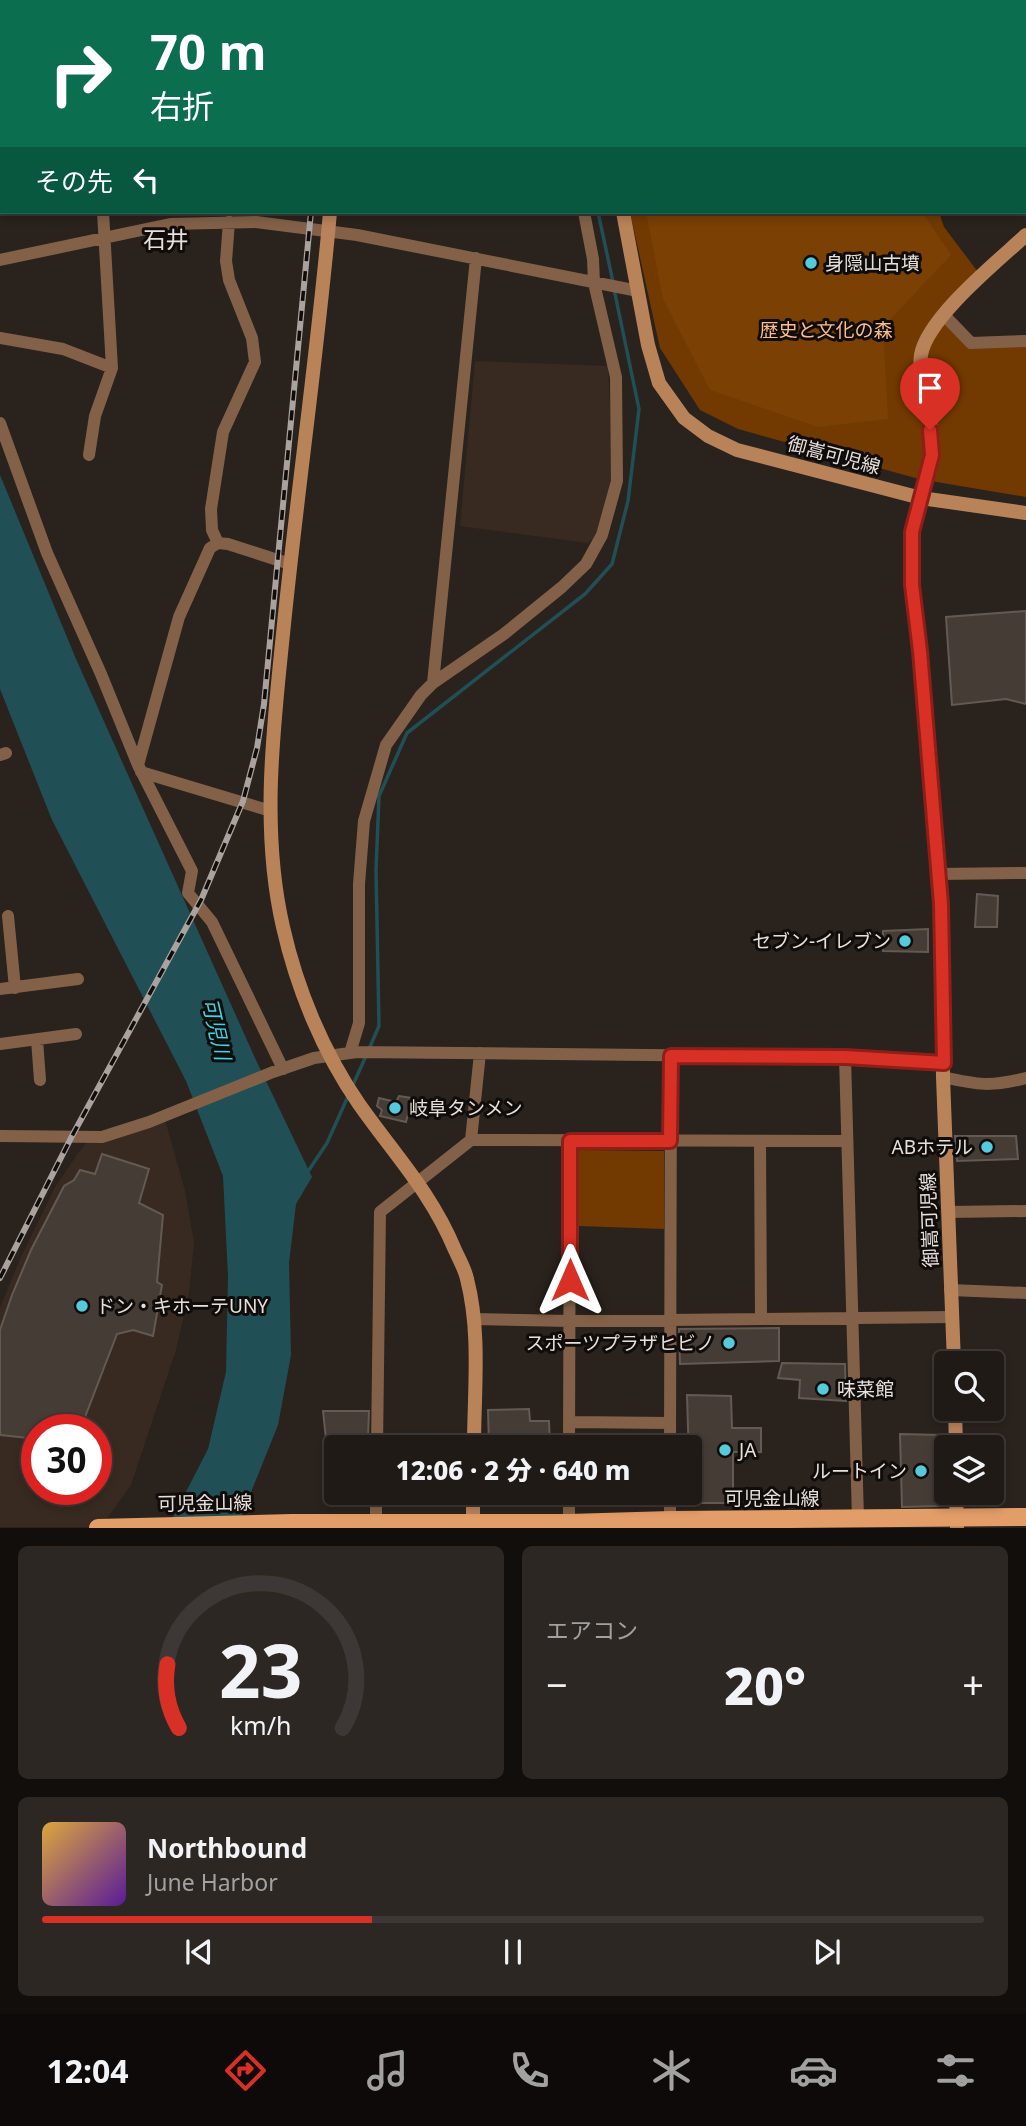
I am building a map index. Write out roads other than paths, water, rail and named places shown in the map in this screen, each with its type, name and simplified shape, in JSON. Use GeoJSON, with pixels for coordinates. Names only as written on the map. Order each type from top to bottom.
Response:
{"type":"FeatureCollection","features":[{"type":"Feature","properties":{"kind":"main road","name":"可児金山線"},"geometry":{"type":"LineString","coordinates":[[98,1528],[277,1523],[569,1525],[670,1520],[820,1523],[858,1519],[957,1523],[1026,1517]]}},
{"type":"Feature","properties":{"kind":"street"},"geometry":{"type":"LineString","coordinates":[[89,455],[95,416],[112,368],[103,214]]}},
{"type":"Feature","properties":{"kind":"street"},"geometry":{"type":"LineString","coordinates":[[330,214],[290,564],[273,752],[271,811],[274,876],[283,929],[304,997],[331,1055],[360,1104],[419,1182],[449,1236],[467,1277],[474,1319],[474,1435]]}},
{"type":"Feature","properties":{"kind":"street"},"geometry":{"type":"LineString","coordinates":[[354,1052],[359,1023],[359,884],[364,821],[386,745],[421,695],[433,683],[504,634],[586,564],[602,535],[617,481],[616,377],[594,283],[593,259],[584,214]]}},
{"type":"Feature","properties":{"kind":"street","name":"御嵩可児線"},"geometry":{"type":"LineString","coordinates":[[623,214],[648,345],[659,383],[684,418],[708,436],[737,450],[921,498],[912,532],[912,585],[938,874],[954,1351]]}},
{"type":"Feature","properties":{"kind":"street"},"geometry":{"type":"LineString","coordinates":[[0,260],[170,224],[229,222],[256,217],[638,291]]}},
{"type":"Feature","properties":{"kind":"street"},"geometry":{"type":"LineString","coordinates":[[218,543],[212,530],[211,509],[223,432],[254,362],[252,338],[229,280],[226,261],[229,222]]}},
{"type":"Feature","properties":{"kind":"street"},"geometry":{"type":"LineString","coordinates":[[1026,235],[944,314],[926,337],[920,356],[932,455],[921,498],[1026,513]]}},
{"type":"Feature","properties":{"kind":"street"},"geometry":{"type":"LineString","coordinates":[[433,683],[476,258]]}},
{"type":"Feature","properties":{"kind":"street"},"geometry":{"type":"LineString","coordinates":[[944,314],[971,344],[1026,341]]}},
{"type":"Feature","properties":{"kind":"street"},"geometry":{"type":"LineString","coordinates":[[0,338],[63,349],[112,368]]}},
{"type":"Feature","properties":{"kind":"street"},"geometry":{"type":"LineString","coordinates":[[0,424],[47,553],[139,768],[192,871],[187,893],[212,922],[278,1070]]}},
{"type":"Feature","properties":{"kind":"street"},"geometry":{"type":"LineString","coordinates":[[139,768],[179,617],[210,548],[218,543],[229,544],[290,564]]}},
{"type":"Feature","properties":{"kind":"street"},"geometry":{"type":"LineString","coordinates":[[139,768],[271,811]]}},
{"type":"Feature","properties":{"kind":"street"},"geometry":{"type":"LineString","coordinates":[[938,874],[1026,873]]}},
{"type":"Feature","properties":{"kind":"street"},"geometry":{"type":"LineString","coordinates":[[8,916],[15,988]]}},
{"type":"Feature","properties":{"kind":"street"},"geometry":{"type":"LineString","coordinates":[[0,989],[78,979]]}},
{"type":"Feature","properties":{"kind":"street"},"geometry":{"type":"LineString","coordinates":[[0,1044],[76,1034]]}},
{"type":"Feature","properties":{"kind":"street"},"geometry":{"type":"LineString","coordinates":[[37,1040],[40,1080]]}},
{"type":"Feature","properties":{"kind":"street"},"geometry":{"type":"LineString","coordinates":[[0,1136],[102,1137],[149,1122],[278,1070],[314,1058],[354,1052],[845,1057],[944,1070],[968,1083],[997,1086],[1026,1078]]}},
{"type":"Feature","properties":{"kind":"street"},"geometry":{"type":"LineString","coordinates":[[471,1140],[480,1053]]}},
{"type":"Feature","properties":{"kind":"street"},"geometry":{"type":"LineString","coordinates":[[670,1435],[671,1056]]}},
{"type":"Feature","properties":{"kind":"street"},"geometry":{"type":"LineString","coordinates":[[845,1057],[858,1519]]}},
{"type":"Feature","properties":{"kind":"street"},"geometry":{"type":"LineString","coordinates":[[377,1435],[380,1212],[471,1140],[847,1141]]}},
{"type":"Feature","properties":{"kind":"street"},"geometry":{"type":"LineString","coordinates":[[569,1435],[570,1141]]}},
{"type":"Feature","properties":{"kind":"street"},"geometry":{"type":"LineString","coordinates":[[761,1141],[761,1318]]}},
{"type":"Feature","properties":{"kind":"street"},"geometry":{"type":"LineString","coordinates":[[948,1212],[1026,1211]]}},
{"type":"Feature","properties":{"kind":"street"},"geometry":{"type":"LineString","coordinates":[[950,1290],[1026,1293]]}},
{"type":"Feature","properties":{"kind":"street"},"geometry":{"type":"LineString","coordinates":[[474,1319],[570,1321],[953,1317]]}},
{"type":"Feature","properties":{"kind":"street"},"geometry":{"type":"LineString","coordinates":[[569,1422],[670,1423]]}},
{"type":"Feature","properties":{"kind":"street"},"geometry":{"type":"LineString","coordinates":[[376,1505],[376,1525]]}},
{"type":"Feature","properties":{"kind":"street"},"geometry":{"type":"LineString","coordinates":[[473,1505],[473,1525]]}},
{"type":"Feature","properties":{"kind":"street"},"geometry":{"type":"LineString","coordinates":[[569,1505],[569,1525]]}},
{"type":"Feature","properties":{"kind":"street"},"geometry":{"type":"LineString","coordinates":[[670,1505],[670,1520]]}},
{"type":"Feature","properties":{"kind":"street"},"geometry":{"type":"LineString","coordinates":[[956,1505],[957,1523]]}},
{"type":"Feature","properties":{"kind":"water","name":"可児川"},"geometry":{"type":"Polygon","coordinates":[[[0,475],[76,659],[255,1058],[312,1177],[296,1204],[289,1263],[291,1355],[278,1425],[237,1527],[168,1527],[208,1449],[226,1372],[228,1276],[223,1176],[186,1081],[52,820],[0,689],[0,475]]]}},
{"type":"Feature","properties":{"kind":"waterway"},"geometry":{"type":"LineString","coordinates":[[598,214],[613,282]]}},
{"type":"Feature","properties":{"kind":"waterway"},"geometry":{"type":"LineString","coordinates":[[369,1049],[379,1026],[376,870],[379,796],[407,733],[585,594],[612,564],[628,501],[639,409],[614,289]]}},
{"type":"Feature","properties":{"kind":"waterway"},"geometry":{"type":"LineString","coordinates":[[352,1087],[366,1056]]}},
{"type":"Feature","properties":{"kind":"waterway"},"geometry":{"type":"LineString","coordinates":[[307,1173],[327,1143],[349,1094]]}},
{"type":"Feature","properties":{"kind":"railway"},"geometry":{"type":"LineString","coordinates":[[0,1278],[72,1136],[201,900],[243,801],[257,748],[264,704],[311,214]]}},
{"type":"Feature","properties":{"kind":"place","name":"身隠山古墳"},"geometry":{"type":"Point","coordinates":[811,263]}},
{"type":"Feature","properties":{"kind":"place","name":"セブン-イレブン"},"geometry":{"type":"Point","coordinates":[905,941]}},
{"type":"Feature","properties":{"kind":"place","name":"岐阜タンメン"},"geometry":{"type":"Point","coordinates":[395,1108]}},
{"type":"Feature","properties":{"kind":"place","name":"ABホテル"},"geometry":{"type":"Point","coordinates":[987,1147]}},
{"type":"Feature","properties":{"kind":"place","name":"ドン・キホーテUNY"},"geometry":{"type":"Point","coordinates":[82,1306]}},
{"type":"Feature","properties":{"kind":"place","name":"スポーツプラザヒビノ"},"geometry":{"type":"Point","coordinates":[729,1343]}},
{"type":"Feature","properties":{"kind":"place","name":"味菜館"},"geometry":{"type":"Point","coordinates":[823,1389]}},
{"type":"Feature","properties":{"kind":"place","name":"JA"},"geometry":{"type":"Point","coordinates":[725,1450]}},
{"type":"Feature","properties":{"kind":"place","name":"ルートイン"},"geometry":{"type":"Point","coordinates":[921,1471]}},
{"type":"Feature","properties":{"kind":"district","name":"石井"},"geometry":{"type":"Point","coordinates":[166,239]}},
{"type":"Feature","properties":{"kind":"park label","name":"歴史と文化の森"},"geometry":{"type":"Point","coordinates":[826,330]}}]}
